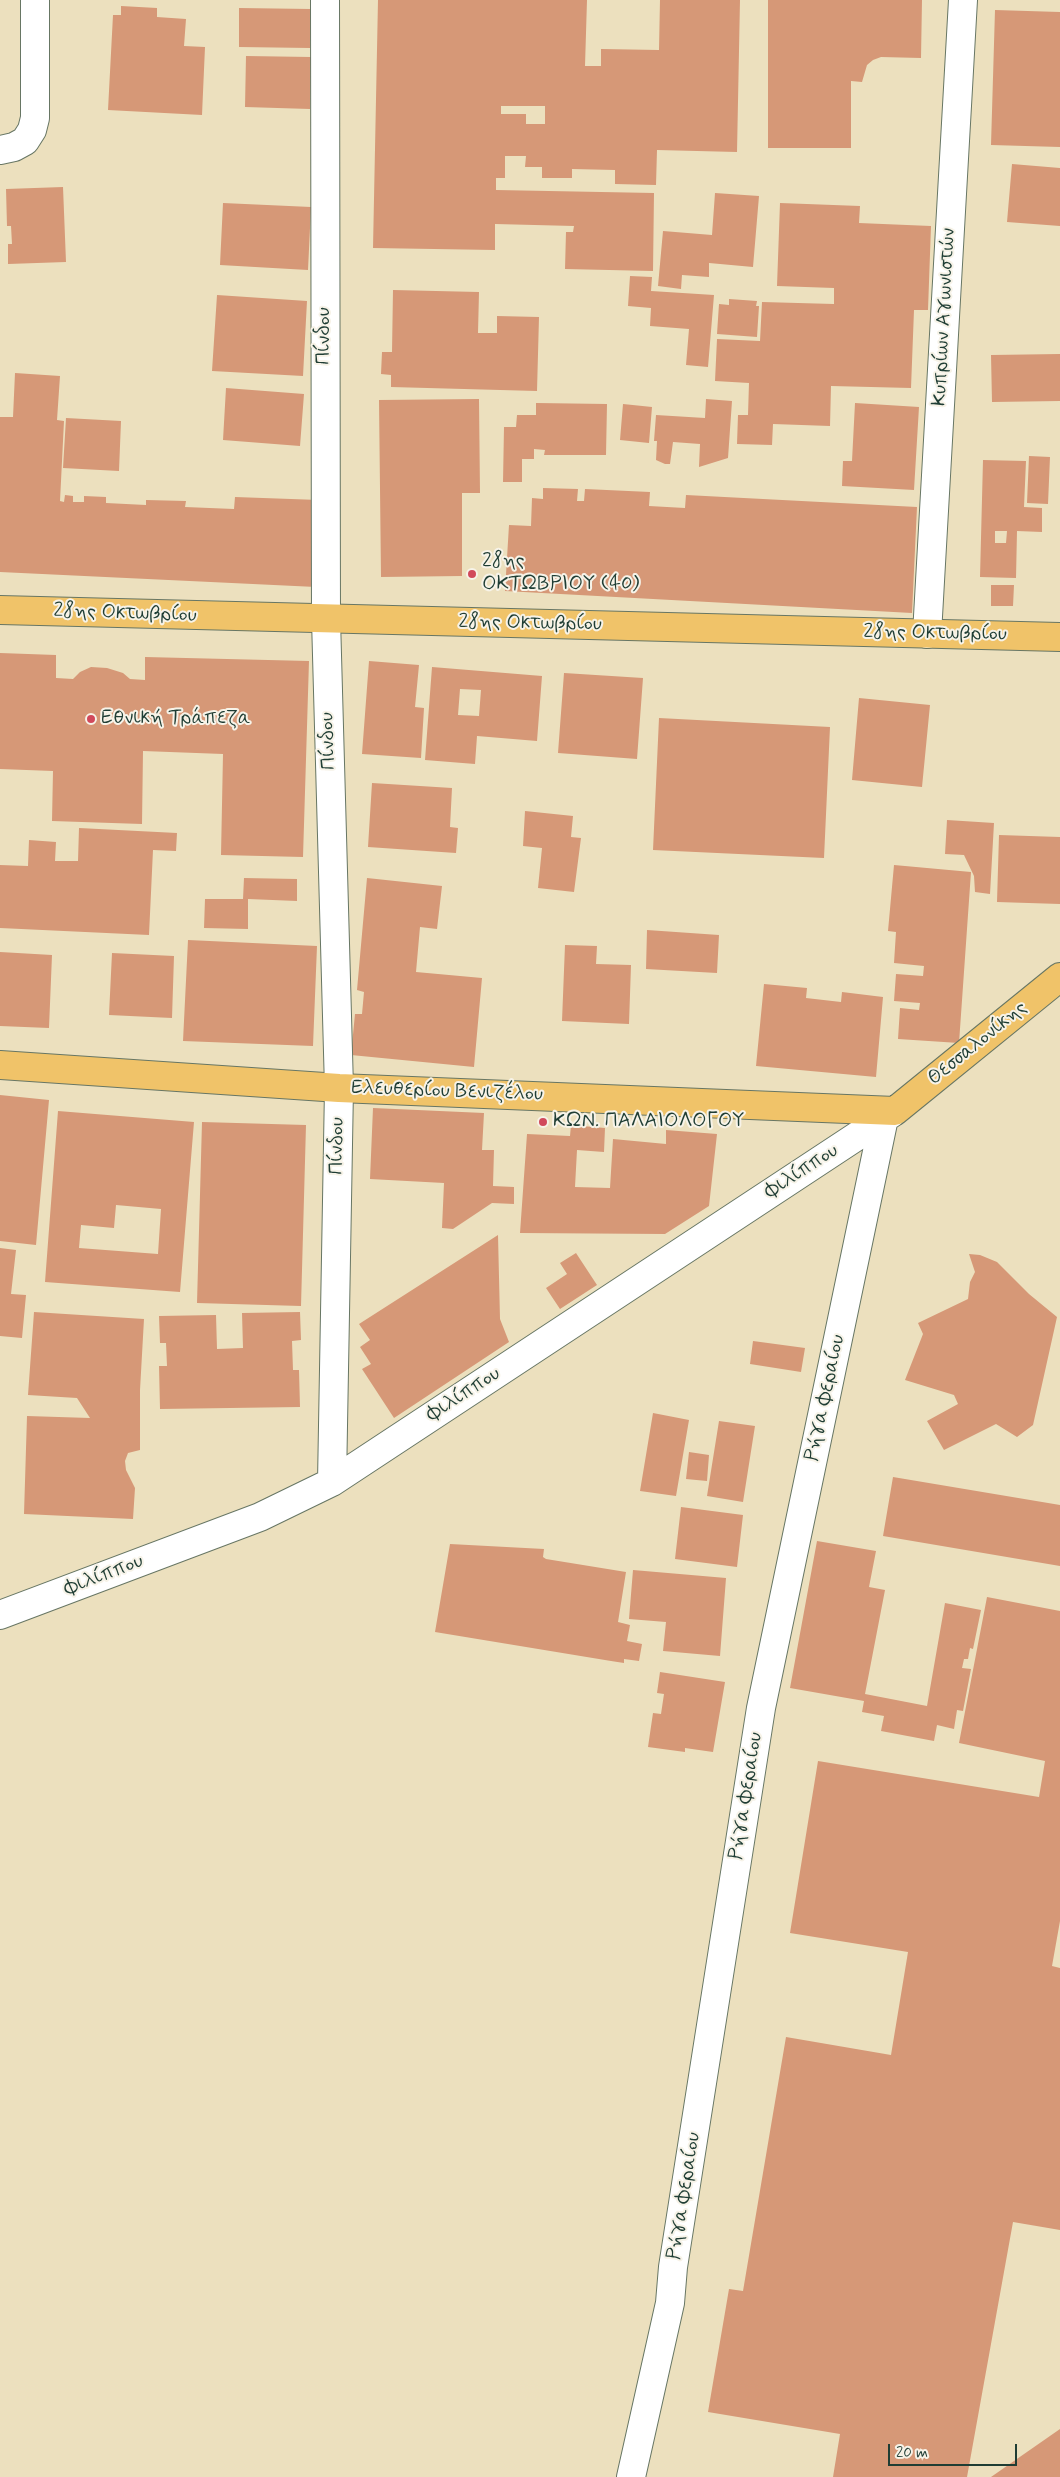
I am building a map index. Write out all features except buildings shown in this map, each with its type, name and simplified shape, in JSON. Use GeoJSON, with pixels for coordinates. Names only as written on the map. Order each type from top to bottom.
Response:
{"type":"FeatureCollection","features":[{"type":"Feature","properties":{"kind":"main road","name":"28ης Οκτωβρίου"},"geometry":{"type":"LineString","coordinates":[[0,610],[1060,637]]}},
{"type":"Feature","properties":{"kind":"main road","name":"Θεσσαλονίκης"},"geometry":{"type":"LineString","coordinates":[[890,1114],[1060,977]]}},
{"type":"Feature","properties":{"kind":"main road","name":"Ελευθερίου Βενιζέλου"},"geometry":{"type":"LineString","coordinates":[[0,1065],[339,1088],[890,1114]]}},
{"type":"Feature","properties":{"kind":"street"},"geometry":{"type":"LineString","coordinates":[[0,150],[14,148],[25,141],[32,130],[35,118],[35,0]]}},
{"type":"Feature","properties":{"kind":"street","name":"Πίνδου"},"geometry":{"type":"LineString","coordinates":[[325,0],[326,619],[339,1088],[332,1482]]}},
{"type":"Feature","properties":{"kind":"street","name":"Κυπρίων Αγωνιστών"},"geometry":{"type":"LineString","coordinates":[[927,634],[963,0]]}},
{"type":"Feature","properties":{"kind":"street","name":"Φιλίππου"},"geometry":{"type":"LineString","coordinates":[[0,1615],[260,1517],[332,1482],[890,1114]]}},
{"type":"Feature","properties":{"kind":"street","name":"Ρήγα Φεραίου"},"geometry":{"type":"LineString","coordinates":[[631,2477],[670,2303],[675,2257],[761,1708],[890,1114]]}},
{"type":"Feature","properties":{"kind":"place","name":"28ης ΟΚΤΩΒΡΙΟΥ (40)"},"geometry":{"type":"Point","coordinates":[472,574]}},
{"type":"Feature","properties":{"kind":"place","name":"Εθνική Τράπεζα"},"geometry":{"type":"Point","coordinates":[91,719]}},
{"type":"Feature","properties":{"kind":"place","name":"ΚΩΝ. ΠΑΛΑΙΟΛΟΓΟΥ"},"geometry":{"type":"Point","coordinates":[543,1122]}}]}
